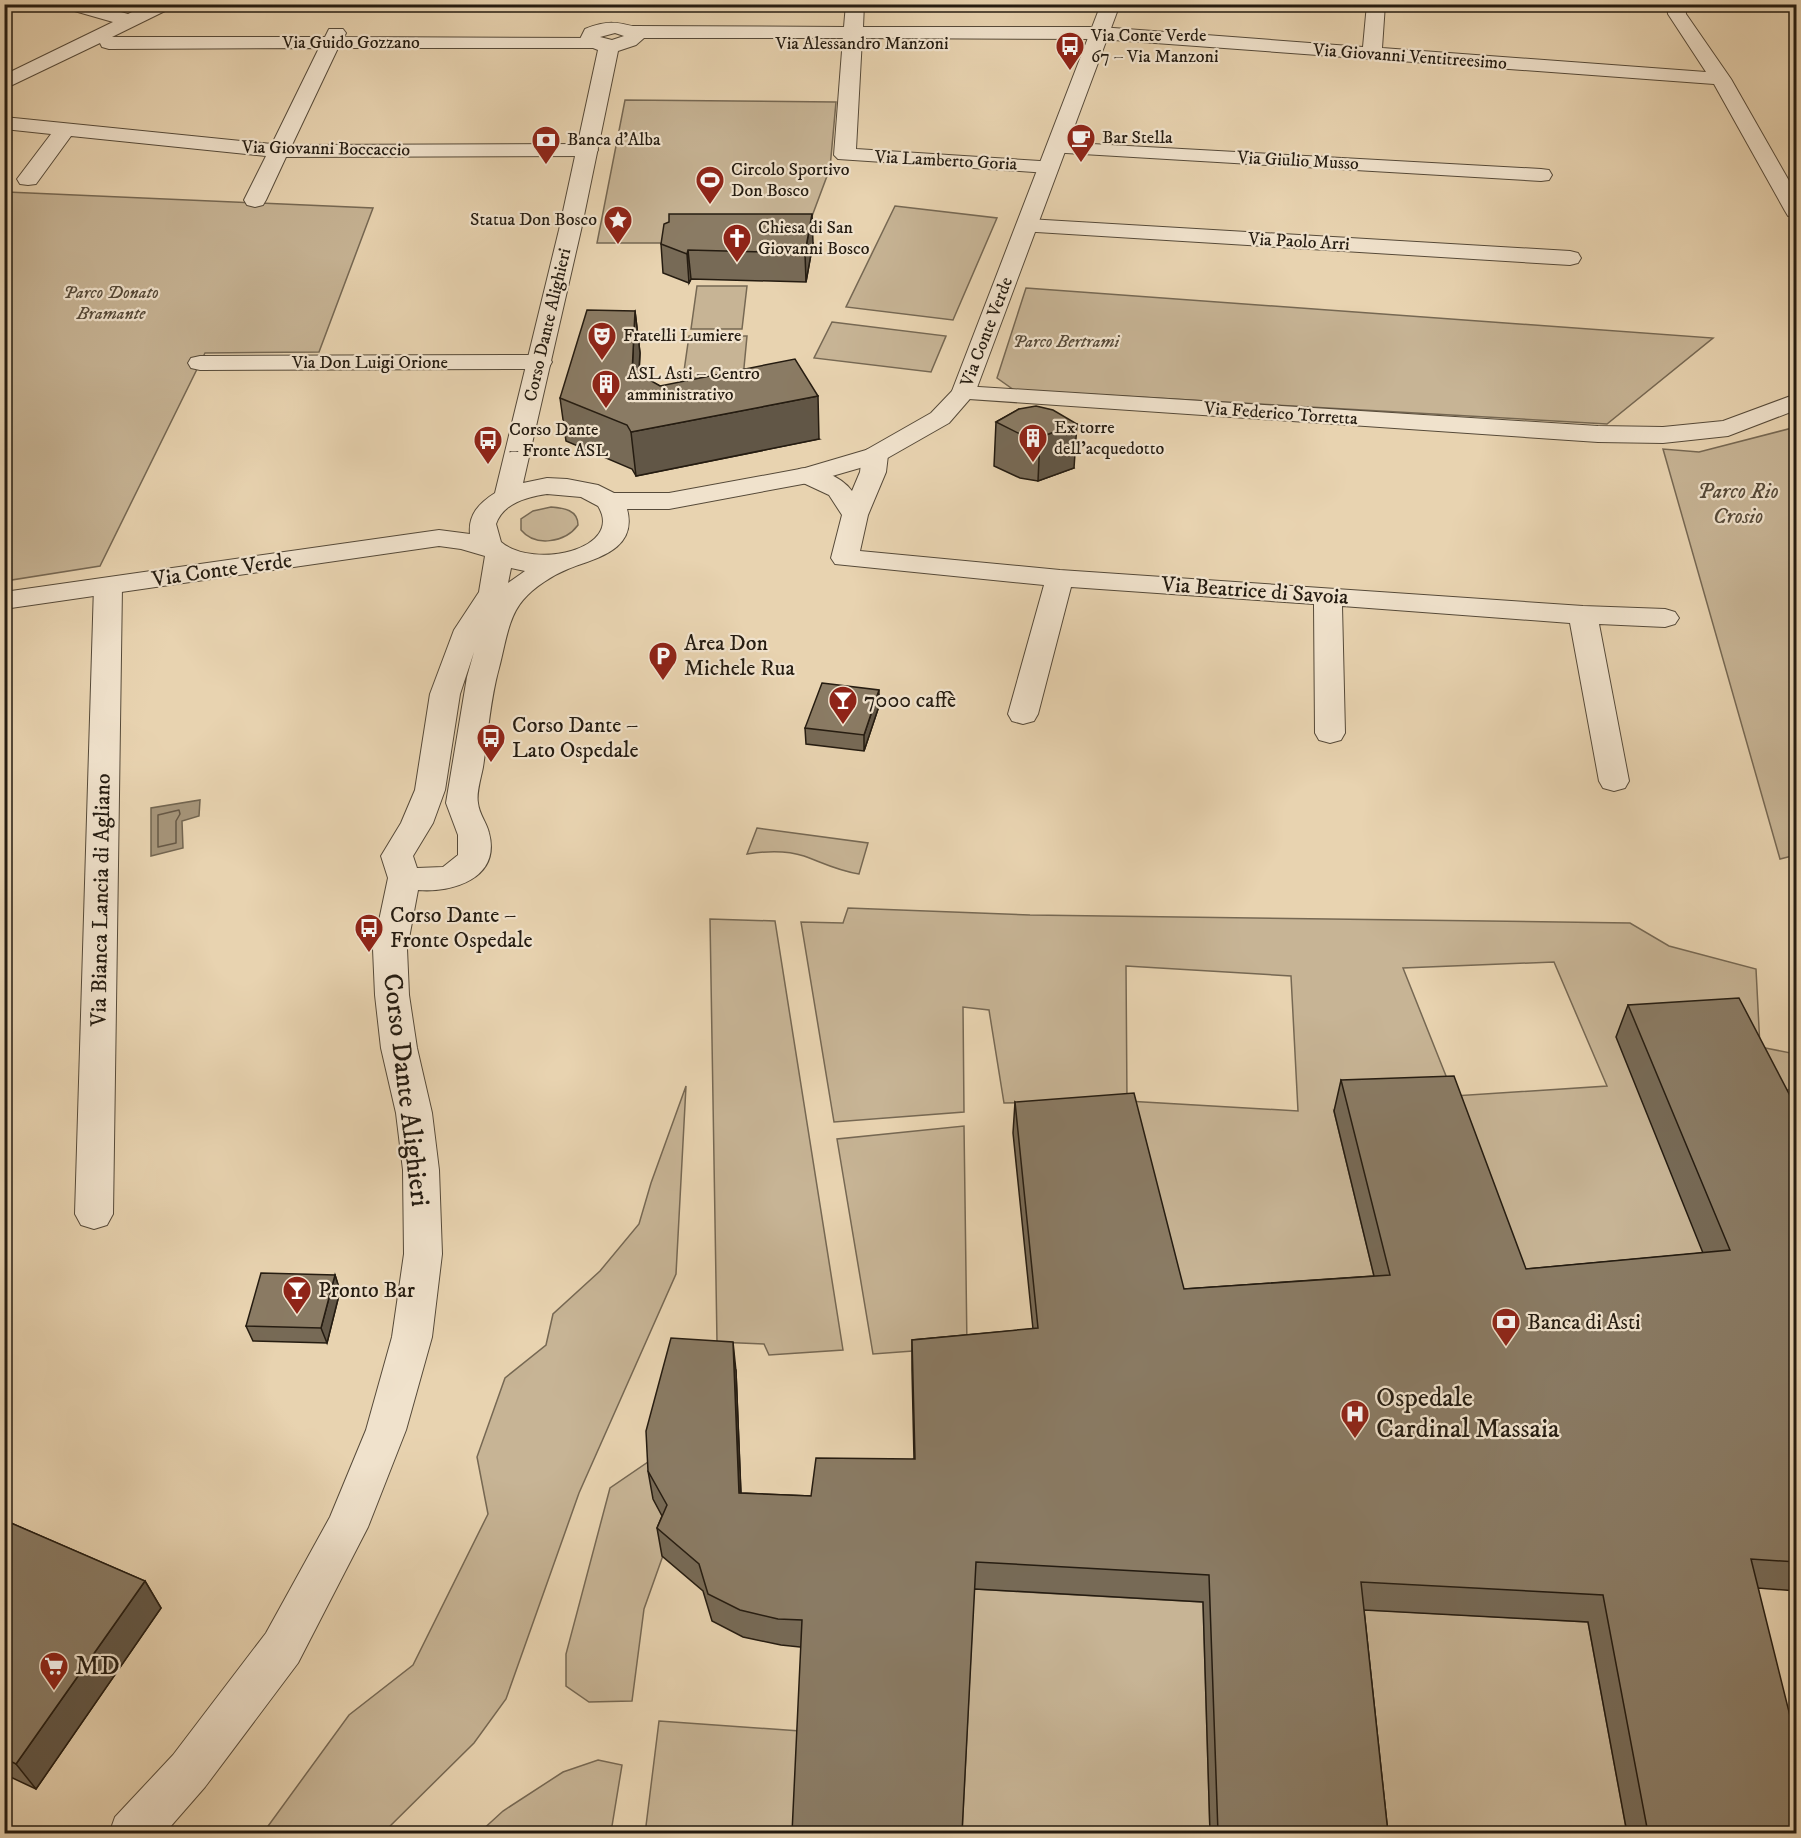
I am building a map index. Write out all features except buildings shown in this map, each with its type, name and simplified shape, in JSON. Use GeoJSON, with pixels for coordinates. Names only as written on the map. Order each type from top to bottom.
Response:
{"type":"FeatureCollection","features":[{"type":"Feature","properties":{"kind":"street"},"geometry":{"type":"LineString","coordinates":[[71,4],[128,26]]}},
{"type":"Feature","properties":{"kind":"street"},"geometry":{"type":"LineString","coordinates":[[4,83],[128,26],[164,4]]}},
{"type":"Feature","properties":{"kind":"street"},"geometry":{"type":"LineString","coordinates":[[854,39],[855,4]]}},
{"type":"Feature","properties":{"kind":"street","name":"Via Conte Verde"},"geometry":{"type":"LineString","coordinates":[[612,513],[808,475],[875,455],[940,418],[963,393],[1111,4]]}},
{"type":"Feature","properties":{"kind":"street"},"geometry":{"type":"LineString","coordinates":[[1372,54],[1376,4]]}},
{"type":"Feature","properties":{"kind":"street"},"geometry":{"type":"LineString","coordinates":[[1676,4],[1677,14],[1721,80],[1797,211]]}},
{"type":"Feature","properties":{"kind":"street"},"geometry":{"type":"LineString","coordinates":[[4,96],[109,43],[128,26]]}},
{"type":"Feature","properties":{"kind":"street","name":"Via Guido Gozzano"},"geometry":{"type":"LineString","coordinates":[[128,26],[333,38]]}},
{"type":"Feature","properties":{"kind":"street","name":"Via Guido Gozzano"},"geometry":{"type":"LineString","coordinates":[[109,43],[613,33]]}},
{"type":"Feature","properties":{"kind":"street","name":"Via Alessandro Manzoni"},"geometry":{"type":"LineString","coordinates":[[613,33],[854,39],[1098,38]]}},
{"type":"Feature","properties":{"kind":"street","name":"Corso Dante Alighieri"},"geometry":{"type":"LineString","coordinates":[[507,497],[540,362],[613,33]]}},
{"type":"Feature","properties":{"kind":"street"},"geometry":{"type":"LineString","coordinates":[[255,201],[333,38]]}},
{"type":"Feature","properties":{"kind":"street","name":"Via Giovanni Ventitreesimo"},"geometry":{"type":"LineString","coordinates":[[1098,38],[1372,54],[1721,80]]}},
{"type":"Feature","properties":{"kind":"street","name":"Via Lamberto Goria"},"geometry":{"type":"LineString","coordinates":[[854,39],[845,155],[1052,157]]}},
{"type":"Feature","properties":{"kind":"street","name":"Via Giovanni Boccaccio"},"geometry":{"type":"LineString","coordinates":[[4,123],[278,151],[588,150]]}},
{"type":"Feature","properties":{"kind":"street"},"geometry":{"type":"LineString","coordinates":[[28,179],[65,130]]}},
{"type":"Feature","properties":{"kind":"street","name":"Via Giulio Musso"},"geometry":{"type":"LineString","coordinates":[[1052,157],[1541,175]]}},
{"type":"Feature","properties":{"kind":"street","name":"Via Paolo Arri"},"geometry":{"type":"LineString","coordinates":[[1028,226],[1570,258]]}},
{"type":"Feature","properties":{"kind":"street","name":"Via Don Luigi Orione"},"geometry":{"type":"LineString","coordinates":[[200,363],[540,362]]}},
{"type":"Feature","properties":{"kind":"street","name":"Via Federico Torretta"},"geometry":{"type":"LineString","coordinates":[[963,393],[1598,434],[1663,435],[1728,428],[1797,401]]}},
{"type":"Feature","properties":{"kind":"street"},"geometry":{"type":"LineString","coordinates":[[855,515],[873,472],[875,455]]}},
{"type":"Feature","properties":{"kind":"street"},"geometry":{"type":"LineString","coordinates":[[516,463],[548,486]]}},
{"type":"Feature","properties":{"kind":"street"},"geometry":{"type":"LineString","coordinates":[[808,475],[838,490],[855,515]]}},
{"type":"Feature","properties":{"kind":"street"},"geometry":{"type":"LineString","coordinates":[[548,486],[582,488],[612,513],[610,537],[598,549],[558,562],[537,564],[516,561],[496,552],[485,541],[482,531],[483,522],[491,508],[507,497],[533,488],[548,486]]}},
{"type":"Feature","properties":{"kind":"street","name":"Via Beatrice di Savoia"},"geometry":{"type":"LineString","coordinates":[[855,515],[845,558],[1060,578],[1582,615],[1665,618]]}},
{"type":"Feature","properties":{"kind":"street","name":"Via Conte Verde"},"geometry":{"type":"LineString","coordinates":[[4,601],[439,538],[483,522]]}},
{"type":"Feature","properties":{"kind":"street","name":"Via Conte Verde"},"geometry":{"type":"LineString","coordinates":[[439,538],[465,541],[496,552]]}},
{"type":"Feature","properties":{"kind":"street","name":"Corso Dante Alighieri"},"geometry":{"type":"LineString","coordinates":[[132,1833],[189,1771],[282,1648],[347,1527],[386,1430],[412,1337],[423,1254],[421,1170],[414,1113],[399,1048],[392,995],[390,949],[404,878],[397,856],[417,823],[430,790],[435,745],[448,686],[468,630],[494,592],[496,552]]}},
{"type":"Feature","properties":{"kind":"street"},"geometry":{"type":"LineString","coordinates":[[404,878],[430,880],[452,877],[474,859],[474,835],[462,803],[482,678],[493,637],[500,613],[512,595],[523,584],[558,562]]}},
{"type":"Feature","properties":{"kind":"street"},"geometry":{"type":"LineString","coordinates":[[1023,714],[1060,578]]}},
{"type":"Feature","properties":{"kind":"street","name":"Via Bianca Lancia di Agliano"},"geometry":{"type":"LineString","coordinates":[[94,1214],[108,586]]}},
{"type":"Feature","properties":{"kind":"street"},"geometry":{"type":"LineString","coordinates":[[1328,596],[1330,733]]}},
{"type":"Feature","properties":{"kind":"street"},"geometry":{"type":"LineString","coordinates":[[1582,615],[1614,781]]}},
{"type":"Feature","properties":{"kind":"green space","name":"Circolo Sportivo Don Bosco"},"geometry":{"type":"Polygon","coordinates":[[[625,100],[836,102],[830,168],[802,243],[597,243],[625,100]]]}},
{"type":"Feature","properties":{"kind":"green space","name":"Parco Donato Bramante"},"geometry":{"type":"Polygon","coordinates":[[[5,193],[373,208],[319,352],[205,353],[100,566],[5,581],[5,193]]]}},
{"type":"Feature","properties":{"kind":"green space"},"geometry":{"type":"Polygon","coordinates":[[[895,206],[997,218],[953,320],[846,307],[895,206]]]}},
{"type":"Feature","properties":{"kind":"green space"},"geometry":{"type":"Polygon","coordinates":[[[697,286],[747,286],[742,329],[691,329],[697,286]]]}},
{"type":"Feature","properties":{"kind":"green space","name":"Parco Bertrami"},"geometry":{"type":"Polygon","coordinates":[[[1026,288],[1713,338],[1607,424],[1014,390],[997,378],[1026,288]]]}},
{"type":"Feature","properties":{"kind":"green space"},"geometry":{"type":"Polygon","coordinates":[[[832,322],[946,336],[931,372],[814,358],[832,322]]]}},
{"type":"Feature","properties":{"kind":"green space"},"geometry":{"type":"Polygon","coordinates":[[[689,336],[747,336],[743,378],[683,378],[689,336]]]}},
{"type":"Feature","properties":{"kind":"green space","name":"Parco Rio Crosio"},"geometry":{"type":"Polygon","coordinates":[[[1796,427],[1796,855],[1780,859],[1663,449],[1699,452],[1796,427]]]}},
{"type":"Feature","properties":{"kind":"green space"},"geometry":{"type":"Polygon","coordinates":[[[551,507],[573,513],[578,525],[566,536],[550,541],[534,539],[521,530],[521,519],[533,511],[551,507]]]}},
{"type":"Feature","properties":{"kind":"green space"},"geometry":{"type":"Polygon","coordinates":[[[757,828],[868,843],[859,874],[851,873],[790,853],[747,854],[757,828]]]}},
{"type":"Feature","properties":{"kind":"green space"},"geometry":{"type":"Polygon","coordinates":[[[848,908],[1030,915],[1630,923],[1669,946],[1756,969],[1760,1047],[1796,1054],[1796,1089],[1786,1090],[1796,1109],[1796,1170],[1714,1281],[1515,1299],[1334,1111],[1381,1305],[1179,1319],[1076,1102],[1004,1103],[989,1010],[963,1007],[964,1112],[834,1122],[801,922],[843,923],[848,908]],[[1554,962],[1403,968],[1454,1096],[1607,1086],[1554,962]],[[1126,966],[1127,1101],[1298,1111],[1291,976],[1126,966]]]}},
{"type":"Feature","properties":{"kind":"green space"},"geometry":{"type":"Polygon","coordinates":[[[710,919],[775,921],[843,1350],[769,1355],[764,1344],[717,1342],[710,919]]]}},
{"type":"Feature","properties":{"kind":"green space"},"geometry":{"type":"Polygon","coordinates":[[[686,1086],[676,1274],[579,1493],[506,1699],[474,1743],[383,1833],[263,1833],[349,1715],[413,1665],[488,1514],[477,1457],[505,1378],[546,1345],[553,1314],[600,1271],[639,1224],[651,1183],[686,1086]]]}},
{"type":"Feature","properties":{"kind":"green space"},"geometry":{"type":"Polygon","coordinates":[[[964,1126],[967,1347],[873,1354],[837,1139],[964,1126]]]}},
{"type":"Feature","properties":{"kind":"green space"},"geometry":{"type":"Polygon","coordinates":[[[651,1460],[671,1533],[644,1609],[632,1701],[589,1702],[566,1686],[566,1654],[610,1488],[651,1460]]]}},
{"type":"Feature","properties":{"kind":"green space"},"geometry":{"type":"Polygon","coordinates":[[[974,1589],[1203,1602],[1210,1833],[962,1834],[974,1589]]]}},
{"type":"Feature","properties":{"kind":"green space"},"geometry":{"type":"Polygon","coordinates":[[[1351,1609],[1588,1622],[1627,1833],[1374,1833],[1351,1609]]]}},
{"type":"Feature","properties":{"kind":"green space"},"geometry":{"type":"Polygon","coordinates":[[[659,1721],[800,1731],[795,1833],[645,1834],[659,1721]]]}},
{"type":"Feature","properties":{"kind":"green space"},"geometry":{"type":"Polygon","coordinates":[[[598,1760],[622,1765],[612,1826],[594,1833],[479,1833],[503,1811],[563,1772],[598,1760]]]}},
{"type":"Feature","properties":{"kind":"water"},"geometry":{"type":"Polygon","coordinates":[[[200,800],[199,816],[182,821],[183,848],[151,856],[151,808],[200,800]]]}},
{"type":"Feature","properties":{"kind":"place","name":"Via Conte Verde 67 – Via Manzoni"},"geometry":{"type":"Point","coordinates":[1070,72]}},
{"type":"Feature","properties":{"kind":"place","name":"Bar Stella"},"geometry":{"type":"Point","coordinates":[1081,164]}},
{"type":"Feature","properties":{"kind":"place","name":"Banca d'Alba"},"geometry":{"type":"Point","coordinates":[546,166]}},
{"type":"Feature","properties":{"kind":"place","name":"Circolo Sportivo Don Bosco"},"geometry":{"type":"Point","coordinates":[710,206]}},
{"type":"Feature","properties":{"kind":"place","name":"Statua Don Bosco"},"geometry":{"type":"Point","coordinates":[618,246]}},
{"type":"Feature","properties":{"kind":"place","name":"Chiesa di San Giovanni Bosco"},"geometry":{"type":"Point","coordinates":[737,264]}},
{"type":"Feature","properties":{"kind":"place","name":"Fratelli Lumiere"},"geometry":{"type":"Point","coordinates":[602,362]}},
{"type":"Feature","properties":{"kind":"place","name":"ASL Asti – Centro amministrativo"},"geometry":{"type":"Point","coordinates":[606,410]}},
{"type":"Feature","properties":{"kind":"place","name":"Ex torre dell'acquedotto"},"geometry":{"type":"Point","coordinates":[1033,464]}},
{"type":"Feature","properties":{"kind":"place","name":"Corso Dante – Fronte ASL"},"geometry":{"type":"Point","coordinates":[488,466]}},
{"type":"Feature","properties":{"kind":"place","name":"Area Don Michele Rua"},"geometry":{"type":"Point","coordinates":[663,682]}},
{"type":"Feature","properties":{"kind":"place","name":"7000 caffè"},"geometry":{"type":"Point","coordinates":[843,726]}},
{"type":"Feature","properties":{"kind":"place","name":"Corso Dante – Lato Ospedale"},"geometry":{"type":"Point","coordinates":[491,764]}},
{"type":"Feature","properties":{"kind":"place","name":"Corso Dante – Fronte Ospedale"},"geometry":{"type":"Point","coordinates":[369,954]}},
{"type":"Feature","properties":{"kind":"place","name":"Pronto Bar"},"geometry":{"type":"Point","coordinates":[297,1316]}},
{"type":"Feature","properties":{"kind":"place","name":"Banca di Asti"},"geometry":{"type":"Point","coordinates":[1506,1348]}},
{"type":"Feature","properties":{"kind":"place","name":"Ospedale Cardinal Massaia"},"geometry":{"type":"Point","coordinates":[1355,1440]}},
{"type":"Feature","properties":{"kind":"place","name":"MD"},"geometry":{"type":"Point","coordinates":[54,1692]}}]}
